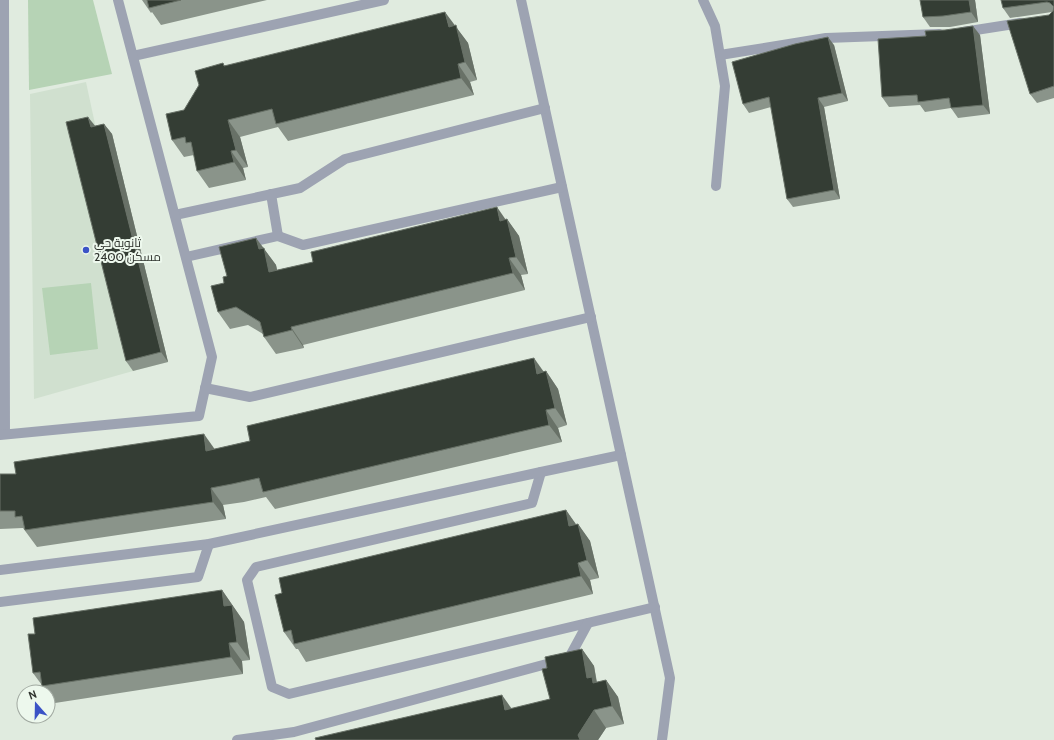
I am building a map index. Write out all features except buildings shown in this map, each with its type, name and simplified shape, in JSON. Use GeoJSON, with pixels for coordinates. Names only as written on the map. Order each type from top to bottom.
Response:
{"type":"FeatureCollection","features":[{"type":"Feature","properties":{"kind":"street"},"geometry":{"type":"LineString","coordinates":[[4,0],[2,74],[2,435],[199,416],[212,357],[118,0]]}},
{"type":"Feature","properties":{"kind":"street"},"geometry":{"type":"LineString","coordinates":[[133,56],[384,0]]}},
{"type":"Feature","properties":{"kind":"street"},"geometry":{"type":"LineString","coordinates":[[521,0],[670,678],[662,740]]}},
{"type":"Feature","properties":{"kind":"street"},"geometry":{"type":"LineString","coordinates":[[702,0],[715,26],[725,86],[716,186]]}},
{"type":"Feature","properties":{"kind":"street"},"geometry":{"type":"LineString","coordinates":[[720,55],[826,38],[951,33],[1030,22]]}},
{"type":"Feature","properties":{"kind":"street"},"geometry":{"type":"LineString","coordinates":[[175,215],[300,188],[345,159],[545,108]]}},
{"type":"Feature","properties":{"kind":"street"},"geometry":{"type":"LineString","coordinates":[[186,257],[278,236],[303,245],[562,187]]}},
{"type":"Feature","properties":{"kind":"street"},"geometry":{"type":"LineString","coordinates":[[271,194],[278,236]]}},
{"type":"Feature","properties":{"kind":"street"},"geometry":{"type":"LineString","coordinates":[[205,388],[250,397],[591,317]]}},
{"type":"Feature","properties":{"kind":"street"},"geometry":{"type":"LineString","coordinates":[[0,570],[209,544],[621,455]]}},
{"type":"Feature","properties":{"kind":"street"},"geometry":{"type":"LineString","coordinates":[[541,472],[532,503],[256,567],[247,580],[272,687],[289,694],[655,607]]}},
{"type":"Feature","properties":{"kind":"street"},"geometry":{"type":"LineString","coordinates":[[0,602],[198,577],[209,544]]}},
{"type":"Feature","properties":{"kind":"street"},"geometry":{"type":"LineString","coordinates":[[237,740],[294,736],[569,658],[588,623]]}},
{"type":"Feature","properties":{"kind":"shaded area","name":"ثانوية حي 2400 مسكن"},"geometry":{"type":"Polygon","coordinates":[[[86,82],[98,138],[112,134],[168,362],[34,399],[30,94],[86,82]]]}},
{"type":"Feature","properties":{"kind":"green space"},"geometry":{"type":"Polygon","coordinates":[[[28,0],[93,0],[112,74],[29,90],[28,0]]]}},
{"type":"Feature","properties":{"kind":"green space"},"geometry":{"type":"Polygon","coordinates":[[[91,283],[98,349],[50,355],[42,288],[91,283]]]}},
{"type":"Feature","properties":{"kind":"place","name":"ثانوية حي 2400 مسكن"},"geometry":{"type":"Point","coordinates":[86,250]}}]}
